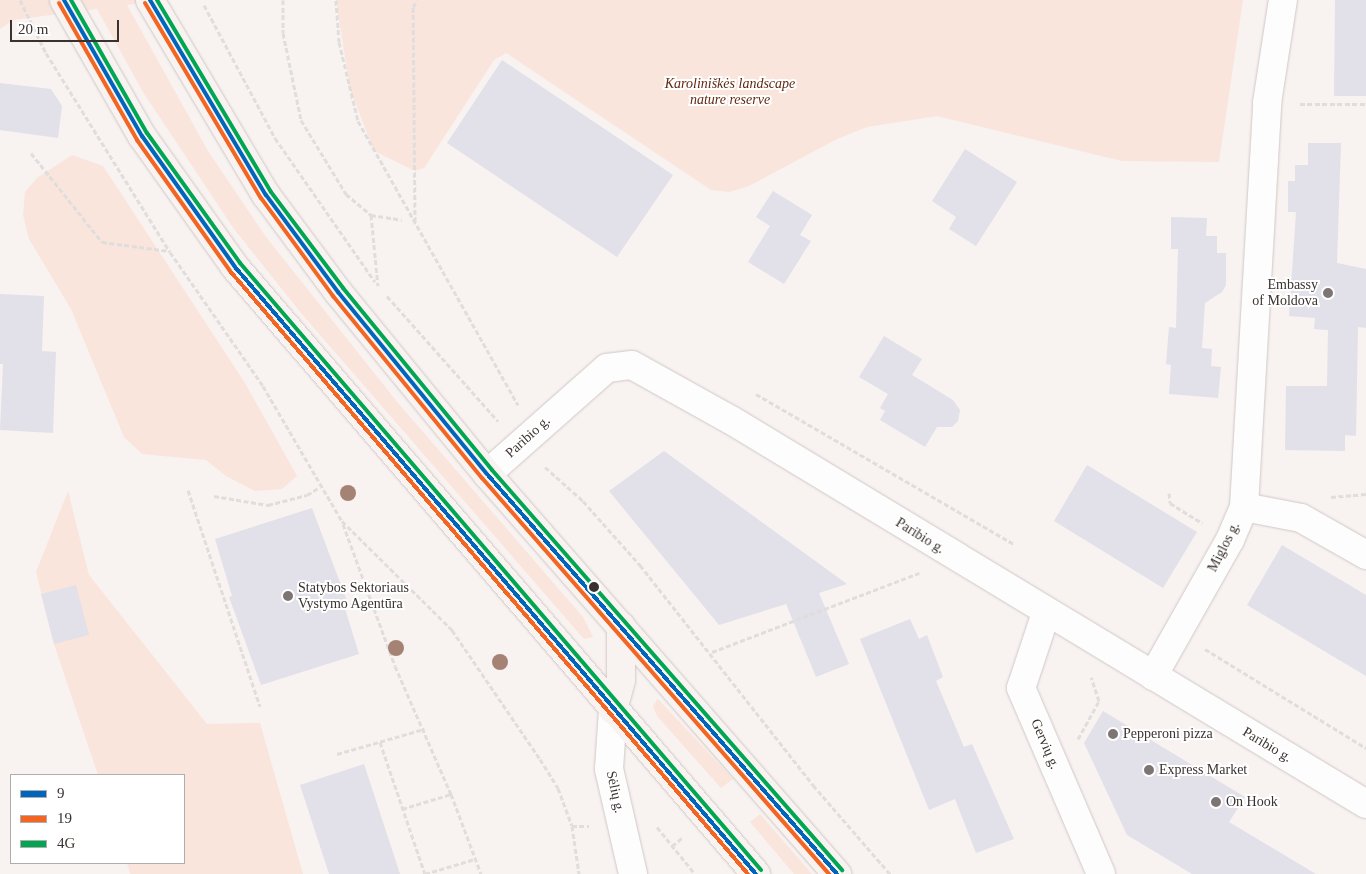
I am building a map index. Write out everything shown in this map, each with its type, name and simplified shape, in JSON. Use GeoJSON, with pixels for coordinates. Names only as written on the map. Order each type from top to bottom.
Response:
{"type":"FeatureCollection","features":[{"type":"Feature","properties":{"kind":"main road"},"geometry":{"type":"LineString","coordinates":[[64,0],[142,136],[235,267],[613,710],[756,874]]}},
{"type":"Feature","properties":{"kind":"main road"},"geometry":{"type":"LineString","coordinates":[[150,0],[212,110],[266,195],[338,292],[487,474],[837,874]]}},
{"type":"Feature","properties":{"kind":"main road"},"geometry":{"type":"LineString","coordinates":[[613,710],[621,680],[621,626]]}},
{"type":"Feature","properties":{"kind":"street"},"geometry":{"type":"LineString","coordinates":[[1244,507],[1267,103],[1282,0]]}},
{"type":"Feature","properties":{"kind":"street","name":"Paribio g."},"geometry":{"type":"LineString","coordinates":[[487,474],[533,431],[607,368],[632,365],[731,420],[1046,613],[1366,804]]}},
{"type":"Feature","properties":{"kind":"street","name":"Miglos g."},"geometry":{"type":"LineString","coordinates":[[1153,676],[1230,540],[1244,507],[1301,518],[1366,555]]}},
{"type":"Feature","properties":{"kind":"street","name":"Gervių g."},"geometry":{"type":"LineString","coordinates":[[1046,613],[1021,688],[1101,874]]}},
{"type":"Feature","properties":{"kind":"street","name":"Sėlių g."},"geometry":{"type":"LineString","coordinates":[[613,710],[609,769],[633,874]]}},
{"type":"Feature","properties":{"kind":"path"},"geometry":{"type":"LineString","coordinates":[[20,0],[46,53],[170,252],[263,386],[320,487],[342,521],[452,630],[540,759],[558,788],[572,826],[579,874]]}},
{"type":"Feature","properties":{"kind":"path"},"geometry":{"type":"LineString","coordinates":[[283,0],[283,33],[301,120],[333,176],[371,215],[402,220]]}},
{"type":"Feature","properties":{"kind":"path"},"geometry":{"type":"LineString","coordinates":[[336,0],[339,42],[358,121],[533,431]]}},
{"type":"Feature","properties":{"kind":"path"},"geometry":{"type":"LineString","coordinates":[[415,223],[413,7],[417,0]]}},
{"type":"Feature","properties":{"kind":"path"},"geometry":{"type":"LineString","coordinates":[[1292,104],[1366,104]]}},
{"type":"Feature","properties":{"kind":"path"},"geometry":{"type":"LineString","coordinates":[[31,153],[102,242],[170,252]]}},
{"type":"Feature","properties":{"kind":"path"},"geometry":{"type":"LineString","coordinates":[[371,215],[378,286]]}},
{"type":"Feature","properties":{"kind":"path"},"geometry":{"type":"LineString","coordinates":[[756,394],[1014,544]]}},
{"type":"Feature","properties":{"kind":"path"},"geometry":{"type":"LineString","coordinates":[[214,496],[268,505],[308,495],[320,487]]}},
{"type":"Feature","properties":{"kind":"path"},"geometry":{"type":"LineString","coordinates":[[188,490],[260,706]]}},
{"type":"Feature","properties":{"kind":"path"},"geometry":{"type":"LineString","coordinates":[[1169,493],[1170,503],[1230,540]]}},
{"type":"Feature","properties":{"kind":"path"},"geometry":{"type":"LineString","coordinates":[[1323,498],[1366,494]]}},
{"type":"Feature","properties":{"kind":"path"},"geometry":{"type":"LineString","coordinates":[[342,521],[394,666],[424,729],[481,874]]}},
{"type":"Feature","properties":{"kind":"path"},"geometry":{"type":"LineString","coordinates":[[712,652],[957,558]]}},
{"type":"Feature","properties":{"kind":"path"},"geometry":{"type":"LineString","coordinates":[[1177,632],[1366,748]]}},
{"type":"Feature","properties":{"kind":"path"},"geometry":{"type":"LineString","coordinates":[[338,754],[424,729]]}},
{"type":"Feature","properties":{"kind":"path"},"geometry":{"type":"LineString","coordinates":[[380,742],[425,874],[475,859]]}},
{"type":"Feature","properties":{"kind":"path"},"geometry":{"type":"LineString","coordinates":[[402,809],[451,794]]}},
{"type":"Feature","properties":{"kind":"path"},"geometry":{"type":"LineString","coordinates":[[672,846],[695,874]]}},
{"type":"Feature","properties":{"kind":"green space"},"geometry":{"type":"Polygon","coordinates":[[[0,0],[158,0],[127,5],[208,151],[266,237],[398,403],[583,617],[593,637],[584,639],[301,313],[234,229],[143,92],[97,9],[13,20],[0,29],[0,0]]]}},
{"type":"Feature","properties":{"kind":"green space","name":"Karoliniškės landscape nature reserve"},"geometry":{"type":"Polygon","coordinates":[[[336,0],[1243,0],[1219,162],[1122,161],[937,116],[867,127],[837,139],[749,186],[729,192],[711,190],[506,53],[494,60],[424,168],[415,171],[374,151],[350,89],[336,0]]]}},
{"type":"Feature","properties":{"kind":"green space"},"geometry":{"type":"Polygon","coordinates":[[[72,155],[103,166],[245,383],[297,476],[282,489],[255,491],[226,476],[206,460],[142,454],[124,437],[71,309],[29,239],[23,215],[25,192],[37,178],[72,155]]]}},
{"type":"Feature","properties":{"kind":"green space"},"geometry":{"type":"Polygon","coordinates":[[[68,491],[89,575],[207,724],[260,723],[303,874],[130,874],[127,864],[185,864],[185,774],[98,774],[54,644],[36,572],[68,491]]]}},
{"type":"Feature","properties":{"kind":"green space"},"geometry":{"type":"Polygon","coordinates":[[[658,699],[733,779],[721,788],[657,716],[653,706],[658,699]]]}},
{"type":"Feature","properties":{"kind":"green space"},"geometry":{"type":"Polygon","coordinates":[[[760,814],[812,874],[794,874],[750,822],[760,814]]]}},
{"type":"Feature","properties":{"kind":"building"},"geometry":{"type":"Polygon","coordinates":[[[1335,0],[1366,0],[1366,96],[1334,96],[1335,0]]]}},
{"type":"Feature","properties":{"kind":"building"},"geometry":{"type":"Polygon","coordinates":[[[502,60],[673,175],[617,257],[447,143],[502,60]]]}},
{"type":"Feature","properties":{"kind":"building"},"geometry":{"type":"Polygon","coordinates":[[[0,83],[51,89],[62,106],[58,138],[0,130],[0,83]]]}},
{"type":"Feature","properties":{"kind":"building"},"geometry":{"type":"Polygon","coordinates":[[[1308,143],[1341,143],[1337,263],[1366,269],[1366,328],[1358,327],[1356,436],[1345,435],[1345,451],[1285,450],[1286,386],[1327,386],[1328,330],[1314,329],[1315,318],[1289,316],[1296,212],[1288,212],[1288,181],[1295,181],[1295,165],[1308,165],[1308,143]]]}},
{"type":"Feature","properties":{"kind":"building"},"geometry":{"type":"Polygon","coordinates":[[[965,149],[1017,182],[976,246],[949,229],[956,217],[932,201],[965,149]]]}},
{"type":"Feature","properties":{"kind":"building"},"geometry":{"type":"Polygon","coordinates":[[[773,191],[812,215],[800,235],[811,241],[784,284],[748,262],[770,226],[756,217],[773,191]]]}},
{"type":"Feature","properties":{"kind":"building"},"geometry":{"type":"Polygon","coordinates":[[[1171,217],[1207,218],[1206,236],[1217,236],[1217,253],[1226,253],[1226,285],[1222,292],[1205,303],[1202,348],[1212,349],[1211,366],[1221,367],[1218,398],[1169,394],[1171,365],[1166,364],[1169,327],[1176,328],[1178,249],[1171,249],[1171,217]]]}},
{"type":"Feature","properties":{"kind":"building"},"geometry":{"type":"Polygon","coordinates":[[[0,294],[44,296],[42,351],[56,352],[53,433],[0,430],[3,364],[0,364],[0,294]]]}},
{"type":"Feature","properties":{"kind":"building"},"geometry":{"type":"Polygon","coordinates":[[[884,336],[922,359],[912,375],[953,400],[960,410],[958,421],[952,427],[937,427],[925,447],[880,420],[885,411],[880,408],[888,394],[859,377],[884,336]]]}},
{"type":"Feature","properties":{"kind":"building"},"geometry":{"type":"Polygon","coordinates":[[[664,451],[847,584],[819,593],[849,664],[816,677],[786,604],[719,625],[609,491],[664,451]]]}},
{"type":"Feature","properties":{"kind":"building"},"geometry":{"type":"Polygon","coordinates":[[[1087,465],[1197,532],[1163,588],[1054,521],[1087,465]]]}},
{"type":"Feature","properties":{"kind":"building","name":"Statybos Sektoriaus Vystymo Agentūra"},"geometry":{"type":"Polygon","coordinates":[[[312,508],[347,601],[343,602],[359,654],[261,685],[229,597],[232,596],[215,539],[312,508]]]}},
{"type":"Feature","properties":{"kind":"building"},"geometry":{"type":"Polygon","coordinates":[[[1282,545],[1366,595],[1366,676],[1247,605],[1282,545]]]}},
{"type":"Feature","properties":{"kind":"building"},"geometry":{"type":"Polygon","coordinates":[[[76,585],[89,635],[54,644],[41,594],[76,585]]]}},
{"type":"Feature","properties":{"kind":"building"},"geometry":{"type":"Polygon","coordinates":[[[910,619],[919,639],[927,635],[943,677],[936,681],[964,747],[972,744],[1014,839],[976,853],[955,799],[929,810],[860,639],[910,619]]]}},
{"type":"Feature","properties":{"kind":"building","name":"Express Market"},"geometry":{"type":"Polygon","coordinates":[[[1103,711],[1245,797],[1229,822],[1316,874],[1192,874],[1127,835],[1084,743],[1103,711]]]}},
{"type":"Feature","properties":{"kind":"building"},"geometry":{"type":"Polygon","coordinates":[[[364,764],[400,874],[329,874],[300,785],[364,764]]]}},
{"type":"Feature","properties":{"kind":"transit line","name":"9"},"geometry":{"type":"LineString","coordinates":[[64,0],[142,136],[235,267],[756,874]]}},
{"type":"Feature","properties":{"kind":"transit line","name":"4G"},"geometry":{"type":"LineString","coordinates":[[71,0],[147,133],[240,263],[761,870]]}},
{"type":"Feature","properties":{"kind":"transit line","name":"9"},"geometry":{"type":"LineString","coordinates":[[150,0],[266,195],[338,292],[487,474],[837,874]]}},
{"type":"Feature","properties":{"kind":"transit line","name":"4G"},"geometry":{"type":"LineString","coordinates":[[157,0],[271,192],[343,288],[492,470],[842,870]]}},
{"type":"Feature","properties":{"kind":"transit line","name":"19"},"geometry":{"type":"LineString","coordinates":[[59,3],[137,140],[230,271],[748,874]]}},
{"type":"Feature","properties":{"kind":"transit line","name":"19"},"geometry":{"type":"LineString","coordinates":[[145,3],[261,198],[333,296],[482,478],[829,874]]}},
{"type":"Feature","properties":{"kind":"place","name":"Embassy of Moldova"},"geometry":{"type":"Point","coordinates":[1328,293]}},
{"type":"Feature","properties":{"kind":"place","name":"Statybos Sektoriaus Vystymo Agentūra"},"geometry":{"type":"Point","coordinates":[288,596]}},
{"type":"Feature","properties":{"kind":"place","name":"Pepperoni pizza"},"geometry":{"type":"Point","coordinates":[1113,734]}},
{"type":"Feature","properties":{"kind":"place","name":"Express Market"},"geometry":{"type":"Point","coordinates":[1149,770]}},
{"type":"Feature","properties":{"kind":"place","name":"On Hook"},"geometry":{"type":"Point","coordinates":[1216,802]}}]}
